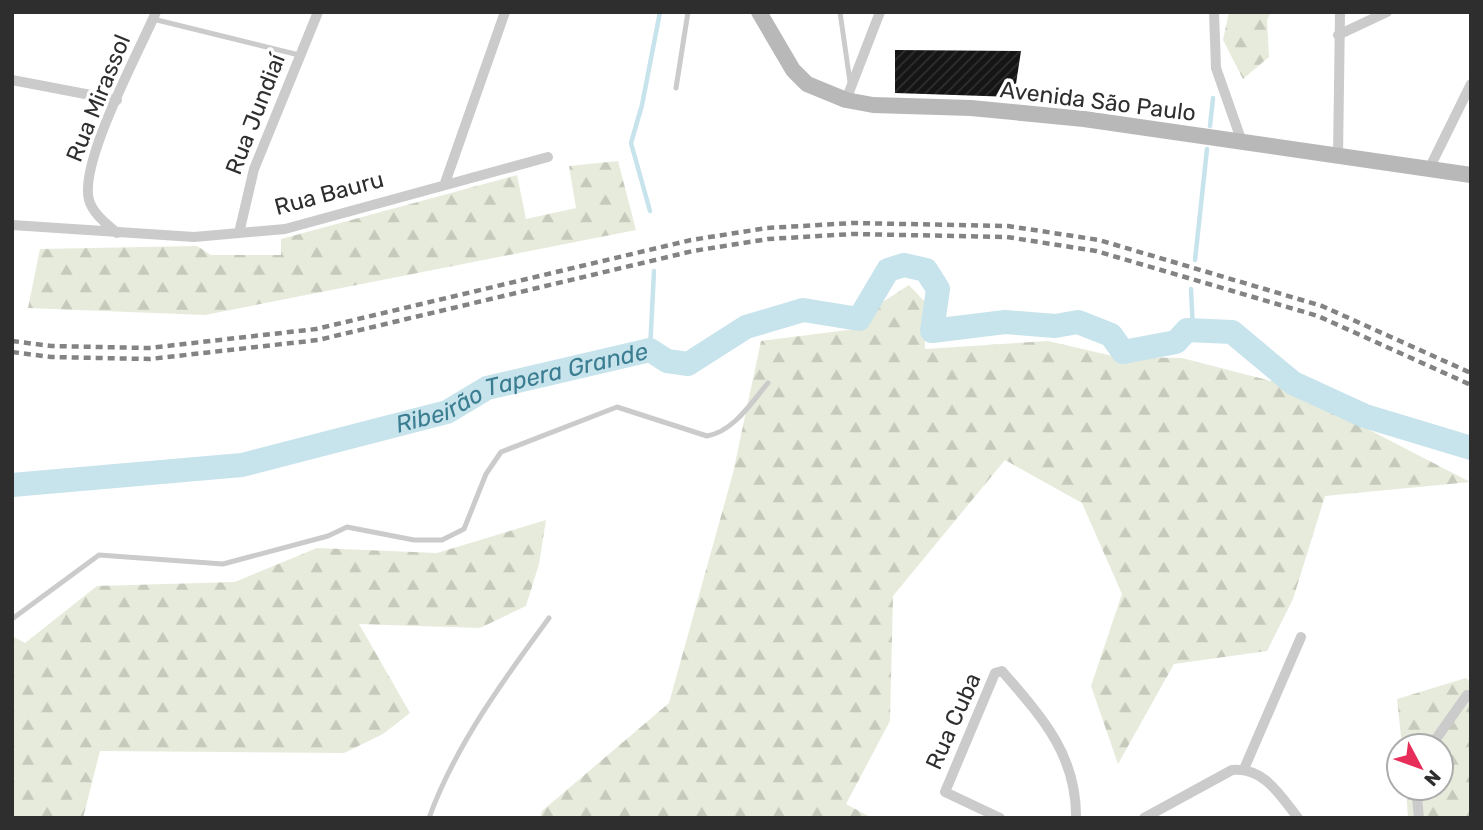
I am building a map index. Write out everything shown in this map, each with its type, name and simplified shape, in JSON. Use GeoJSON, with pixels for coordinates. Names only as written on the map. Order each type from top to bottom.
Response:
{"type":"FeatureCollection","features":[{"type":"Feature","properties":{"kind":"main road","name":"Avenida São Paulo"},"geometry":{"type":"LineString","coordinates":[[760,12],[807,85],[848,93],[873,105],[1042,114],[1471,175]]}},
{"type":"Feature","properties":{"kind":"street","name":"Rua Jundiaí"},"geometry":{"type":"LineString","coordinates":[[239,233],[254,169],[318,12]]}},
{"type":"Feature","properties":{"kind":"street"},"geometry":{"type":"LineString","coordinates":[[445,183],[505,12]]}},
{"type":"Feature","properties":{"kind":"street"},"geometry":{"type":"LineString","coordinates":[[848,93],[880,12]]}},
{"type":"Feature","properties":{"kind":"street"},"geometry":{"type":"LineString","coordinates":[[1214,12],[1216,68],[1242,142]]}},
{"type":"Feature","properties":{"kind":"street"},"geometry":{"type":"LineString","coordinates":[[1338,157],[1340,12]]}},
{"type":"Feature","properties":{"kind":"street"},"geometry":{"type":"LineString","coordinates":[[1339,35],[1387,12]]}},
{"type":"Feature","properties":{"kind":"street","name":"Rua Mirassol"},"geometry":{"type":"LineString","coordinates":[[117,233],[97,214],[88,192],[95,154],[154,16]]}},
{"type":"Feature","properties":{"kind":"street"},"geometry":{"type":"LineString","coordinates":[[12,80],[117,100]]}},
{"type":"Feature","properties":{"kind":"street"},"geometry":{"type":"LineString","coordinates":[[1429,169],[1471,83]]}},
{"type":"Feature","properties":{"kind":"street","name":"Rua Bauru"},"geometry":{"type":"LineString","coordinates":[[12,225],[194,237],[285,229],[445,183],[476,179],[548,157]]}},
{"type":"Feature","properties":{"kind":"street"},"geometry":{"type":"LineString","coordinates":[[1244,769],[1301,637]]}},
{"type":"Feature","properties":{"kind":"street","name":"Rua Cuba"},"geometry":{"type":"LineString","coordinates":[[1000,818],[945,792],[995,673],[1002,671],[1039,713],[1060,744],[1073,778],[1076,818]]}},
{"type":"Feature","properties":{"kind":"street"},"geometry":{"type":"LineString","coordinates":[[1441,732],[1467,695]]}},
{"type":"Feature","properties":{"kind":"street"},"geometry":{"type":"LineString","coordinates":[[1144,818],[1232,770],[1244,769],[1264,778],[1298,818]]}},
{"type":"Feature","properties":{"kind":"lane"},"geometry":{"type":"LineString","coordinates":[[676,88],[688,12]]}},
{"type":"Feature","properties":{"kind":"lane"},"geometry":{"type":"LineString","coordinates":[[840,12],[848,93]]}},
{"type":"Feature","properties":{"kind":"lane"},"geometry":{"type":"LineString","coordinates":[[154,16],[300,55]]}},
{"type":"Feature","properties":{"kind":"lane"},"geometry":{"type":"LineString","coordinates":[[12,619],[99,555],[223,564],[328,536],[347,527],[414,540],[442,540],[464,529],[486,474],[501,452],[617,407],[707,436],[719,434],[731,425],[768,383]]}},
{"type":"Feature","properties":{"kind":"lane"},"geometry":{"type":"LineString","coordinates":[[429,818],[469,738],[510,671],[549,618]]}},
{"type":"Feature","properties":{"kind":"green space"},"geometry":{"type":"Polygon","coordinates":[[[1229,12],[1271,12],[1267,20],[1269,57],[1243,79],[1223,40],[1229,12]]]}},
{"type":"Feature","properties":{"kind":"green space"},"geometry":{"type":"Polygon","coordinates":[[[618,161],[636,230],[205,315],[28,308],[40,249],[197,246],[211,255],[281,255],[281,239],[517,175],[526,219],[576,208],[569,166],[618,161]]]}},
{"type":"Feature","properties":{"kind":"green space"},"geometry":{"type":"Polygon","coordinates":[[[909,285],[924,301],[925,349],[1048,341],[1117,357],[1182,358],[1279,383],[1470,482],[1325,496],[1293,599],[1267,651],[1174,664],[1118,764],[1091,686],[1122,594],[1082,503],[1005,460],[893,596],[890,721],[846,804],[872,818],[540,818],[542,811],[669,703],[733,473],[761,341],[864,328],[875,307],[909,285]]]}},
{"type":"Feature","properties":{"kind":"green space"},"geometry":{"type":"Polygon","coordinates":[[[546,520],[539,564],[526,606],[480,628],[359,624],[410,713],[383,734],[344,753],[100,751],[83,818],[12,818],[12,636],[25,643],[97,586],[235,582],[317,548],[437,553],[546,520]]]}},
{"type":"Feature","properties":{"kind":"green space"},"geometry":{"type":"Polygon","coordinates":[[[1466,678],[1471,683],[1471,818],[1408,818],[1407,802],[1455,802],[1455,732],[1401,732],[1397,699],[1466,678]]]}},
{"type":"Feature","properties":{"kind":"building"},"geometry":{"type":"Polygon","coordinates":[[[895,50],[1021,51],[1014,97],[895,93],[895,50]]]}},
{"type":"Feature","properties":{"kind":"waterway"},"geometry":{"type":"LineString","coordinates":[[650,211],[631,143],[642,105],[660,12]]}},
{"type":"Feature","properties":{"kind":"waterway"},"geometry":{"type":"LineString","coordinates":[[1210,126],[1213,98]]}},
{"type":"Feature","properties":{"kind":"waterway"},"geometry":{"type":"LineString","coordinates":[[1195,260],[1207,149]]}},
{"type":"Feature","properties":{"kind":"waterway","name":"Ribeirão Tapera Grande"},"geometry":{"type":"LineString","coordinates":[[12,485],[242,465],[447,412],[487,388],[650,350],[667,361],[688,364],[746,327],[803,310],[859,319],[888,270],[904,265],[926,270],[938,289],[932,331],[1005,322],[1055,326],[1078,322],[1111,335],[1123,352],[1176,342],[1187,330],[1232,332],[1293,383],[1365,416],[1471,448]]}},
{"type":"Feature","properties":{"kind":"waterway"},"geometry":{"type":"LineString","coordinates":[[650,350],[654,271]]}},
{"type":"Feature","properties":{"kind":"waterway"},"geometry":{"type":"LineString","coordinates":[[1191,289],[1193,331]]}},
{"type":"Feature","properties":{"kind":"railway"},"geometry":{"type":"LineString","coordinates":[[12,341],[51,346],[149,348],[316,329],[691,240],[767,228],[853,223],[1008,226],[1099,240],[1322,306],[1471,373]]}},
{"type":"Feature","properties":{"kind":"railway"},"geometry":{"type":"LineString","coordinates":[[12,352],[51,357],[150,359],[318,340],[693,251],[768,239],[853,234],[1007,237],[1096,251],[1318,316],[1471,385]]}}]}
